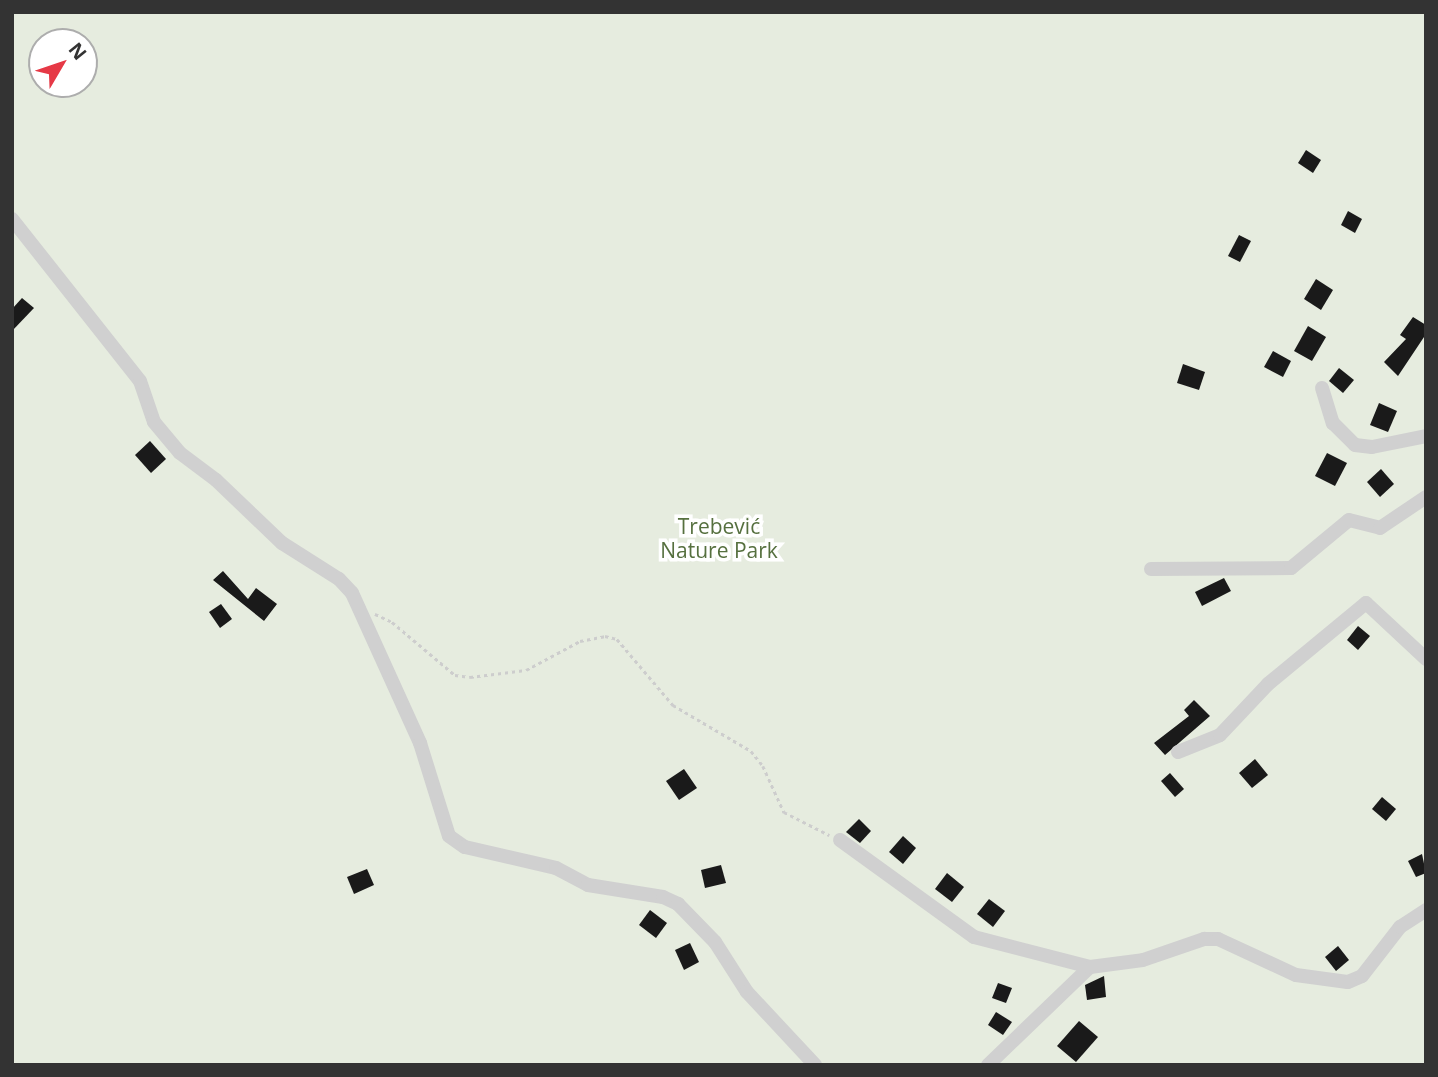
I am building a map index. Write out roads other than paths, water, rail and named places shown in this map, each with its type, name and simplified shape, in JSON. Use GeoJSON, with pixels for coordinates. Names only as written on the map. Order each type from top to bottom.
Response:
{"type":"FeatureCollection","features":[{"type":"Feature","properties":{"kind":"street"},"geometry":{"type":"LineString","coordinates":[[12,219],[140,380],[154,422],[180,453],[216,480],[282,543],[339,579],[362,611],[420,743],[449,836],[465,847],[556,868],[588,885],[663,897],[678,904],[715,942],[747,992],[814,1065]]}},
{"type":"Feature","properties":{"kind":"street"},"geometry":{"type":"LineString","coordinates":[[1322,388],[1333,423],[1355,446],[1372,447],[1426,436]]}},
{"type":"Feature","properties":{"kind":"street"},"geometry":{"type":"LineString","coordinates":[[1151,569],[1291,568],[1349,520],[1380,528],[1426,497]]}},
{"type":"Feature","properties":{"kind":"street"},"geometry":{"type":"LineString","coordinates":[[1178,752],[1220,735],[1268,684],[1366,603],[1426,659]]}},
{"type":"Feature","properties":{"kind":"street"},"geometry":{"type":"LineString","coordinates":[[840,840],[974,937],[1090,967],[1143,960],[1204,939],[1219,939],[1296,975],[1348,982],[1362,976],[1400,927],[1426,909]]}},
{"type":"Feature","properties":{"kind":"street"},"geometry":{"type":"LineString","coordinates":[[988,1065],[1090,967]]}},
{"type":"Feature","properties":{"kind":"park label","name":"Trebević Nature Park"},"geometry":{"type":"Point","coordinates":[719,538]}}]}
